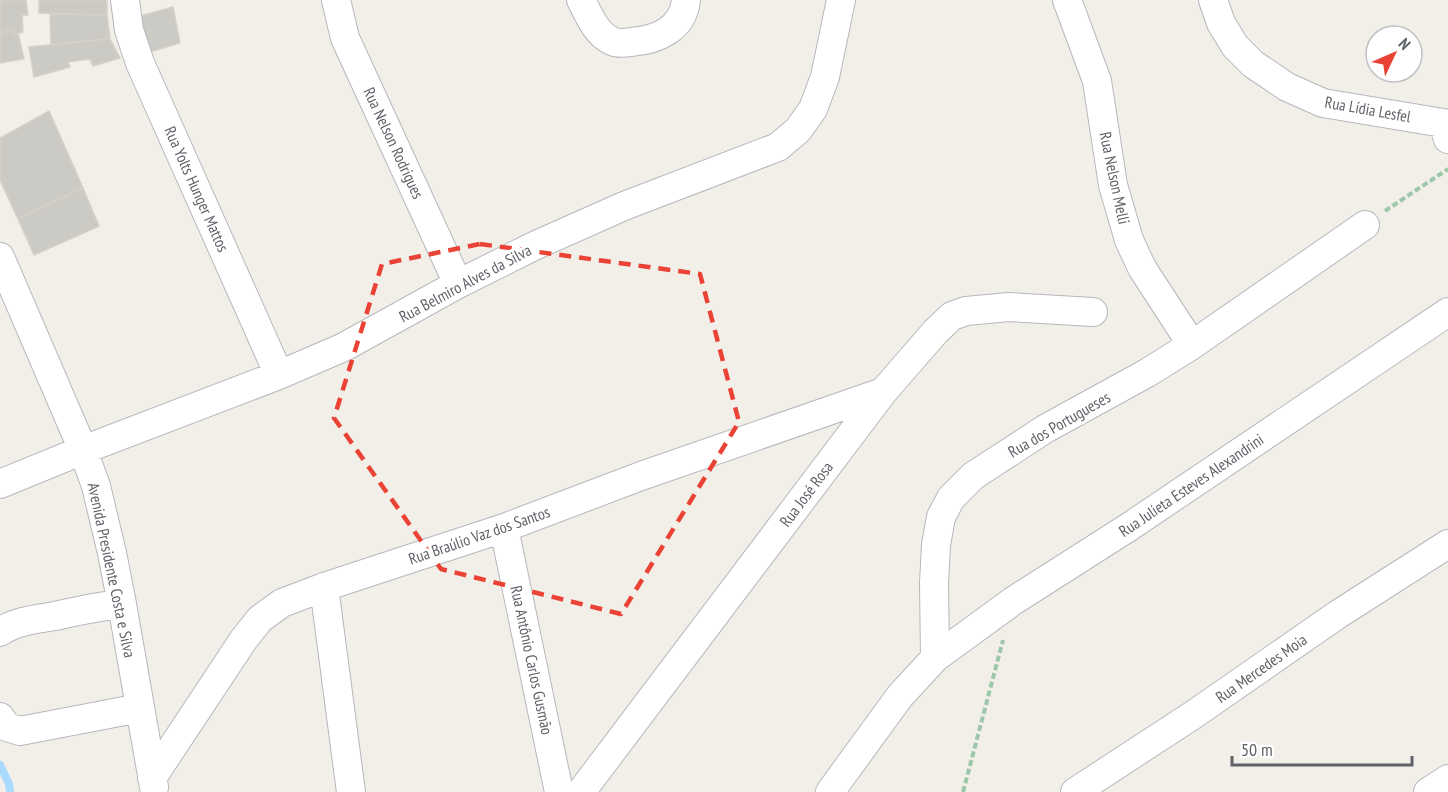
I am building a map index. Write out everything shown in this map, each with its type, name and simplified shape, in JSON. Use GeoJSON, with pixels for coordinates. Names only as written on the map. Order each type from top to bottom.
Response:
{"type":"FeatureCollection","features":[{"type":"Feature","properties":{"kind":"street","name":"Rua Yolts Hunger Mattos"},"geometry":{"type":"LineString","coordinates":[[125,0],[129,30],[140,63],[279,375]]}},
{"type":"Feature","properties":{"kind":"street","name":"Rua Nelson Rodrigues"},"geometry":{"type":"LineString","coordinates":[[336,0],[345,38],[458,284]]}},
{"type":"Feature","properties":{"kind":"street"},"geometry":{"type":"LineString","coordinates":[[581,0],[596,28],[612,41],[622,43],[643,41],[660,36],[673,27],[682,15],[686,0]]}},
{"type":"Feature","properties":{"kind":"street","name":"Rua Belmiro Alves da Silva"},"geometry":{"type":"LineString","coordinates":[[0,484],[279,375],[344,347],[458,284],[534,246],[624,206],[778,147],[798,130],[813,109],[825,77],[841,0]]}},
{"type":"Feature","properties":{"kind":"street","name":"Rua Nelson Melli"},"geometry":{"type":"LineString","coordinates":[[1067,0],[1097,81],[1113,185],[1129,240],[1142,268],[1192,345]]}},
{"type":"Feature","properties":{"kind":"street","name":"Rua Lídia Lesfel"},"geometry":{"type":"LineString","coordinates":[[1214,0],[1221,23],[1235,46],[1252,64],[1287,87],[1323,103],[1443,123],[1448,139]]}},
{"type":"Feature","properties":{"kind":"street","name":"Rua dos Portugueses"},"geometry":{"type":"LineString","coordinates":[[935,658],[936,545],[941,517],[951,498],[973,476],[1045,429],[1147,373],[1192,345],[1365,225]]}},
{"type":"Feature","properties":{"kind":"street","name":"Avenida Presidente Costa e Silva"},"geometry":{"type":"LineString","coordinates":[[0,257],[83,450],[96,486],[122,604],[153,785]]}},
{"type":"Feature","properties":{"kind":"street","name":"Rua José Rosa"},"geometry":{"type":"LineString","coordinates":[[581,792],[883,392],[952,316],[966,311],[1010,307],[1093,312]]}},
{"type":"Feature","properties":{"kind":"street","name":"Rua Julieta Esteves Alexandrini"},"geometry":{"type":"LineString","coordinates":[[935,658],[1013,601],[1130,527],[1448,312]]}},
{"type":"Feature","properties":{"kind":"street","name":"Rua Braúlio Vaz dos Santos"},"geometry":{"type":"LineString","coordinates":[[153,785],[244,639],[260,619],[282,603],[504,528],[641,476],[883,392]]}},
{"type":"Feature","properties":{"kind":"street","name":"Rua Antônio Carlos Gusmão"},"geometry":{"type":"LineString","coordinates":[[504,528],[559,792]]}},
{"type":"Feature","properties":{"kind":"street","name":"Rua Mercedes Moia"},"geometry":{"type":"LineString","coordinates":[[1075,792],[1193,715],[1337,615],[1448,544]]}},
{"type":"Feature","properties":{"kind":"street"},"geometry":{"type":"LineString","coordinates":[[324,587],[351,792]]}},
{"type":"Feature","properties":{"kind":"street"},"geometry":{"type":"LineString","coordinates":[[0,632],[20,623],[122,604]]}},
{"type":"Feature","properties":{"kind":"street"},"geometry":{"type":"LineString","coordinates":[[830,792],[900,696],[935,658]]}},
{"type":"Feature","properties":{"kind":"street"},"geometry":{"type":"LineString","coordinates":[[0,717],[7,727],[20,731],[140,708]]}},
{"type":"Feature","properties":{"kind":"street"},"geometry":{"type":"LineString","coordinates":[[1428,792],[1448,779]]}},
{"type":"Feature","properties":{"kind":"path"},"geometry":{"type":"LineString","coordinates":[[1365,225],[1448,170]]}},
{"type":"Feature","properties":{"kind":"path"},"geometry":{"type":"LineString","coordinates":[[963,792],[1013,601]]}},
{"type":"Feature","properties":{"kind":"highlighted area"},"geometry":{"type":"Polygon","coordinates":[[[480,244],[700,274],[739,422],[621,614],[441,569],[334,418],[382,264],[480,244]]]}},
{"type":"Feature","properties":{"kind":"building"},"geometry":{"type":"Polygon","coordinates":[[[0,0],[26,0],[28,15],[22,15],[23,32],[14,35],[12,30],[0,33],[0,0]]]}},
{"type":"Feature","properties":{"kind":"building"},"geometry":{"type":"Polygon","coordinates":[[[39,0],[107,0],[107,15],[39,13],[39,0]]]}},
{"type":"Feature","properties":{"kind":"building"},"geometry":{"type":"Polygon","coordinates":[[[173,7],[180,43],[146,53],[137,17],[173,7]]]}},
{"type":"Feature","properties":{"kind":"building"},"geometry":{"type":"Polygon","coordinates":[[[50,14],[107,15],[110,39],[51,44],[50,14]]]}},
{"type":"Feature","properties":{"kind":"building"},"geometry":{"type":"Polygon","coordinates":[[[12,30],[14,35],[18,33],[24,59],[0,63],[0,33],[12,30]]]}},
{"type":"Feature","properties":{"kind":"building"},"geometry":{"type":"Polygon","coordinates":[[[110,39],[120,58],[93,66],[90,59],[68,62],[70,67],[34,77],[29,47],[110,39]]]}},
{"type":"Feature","properties":{"kind":"building"},"geometry":{"type":"Polygon","coordinates":[[[49,111],[83,188],[18,219],[0,180],[0,138],[49,111]]]}},
{"type":"Feature","properties":{"kind":"building"},"geometry":{"type":"Polygon","coordinates":[[[83,188],[99,226],[34,255],[18,219],[83,188]]]}},
{"type":"Feature","properties":{"kind":"waterway"},"geometry":{"type":"LineString","coordinates":[[0,765],[9,784],[10,792]]}}]}
